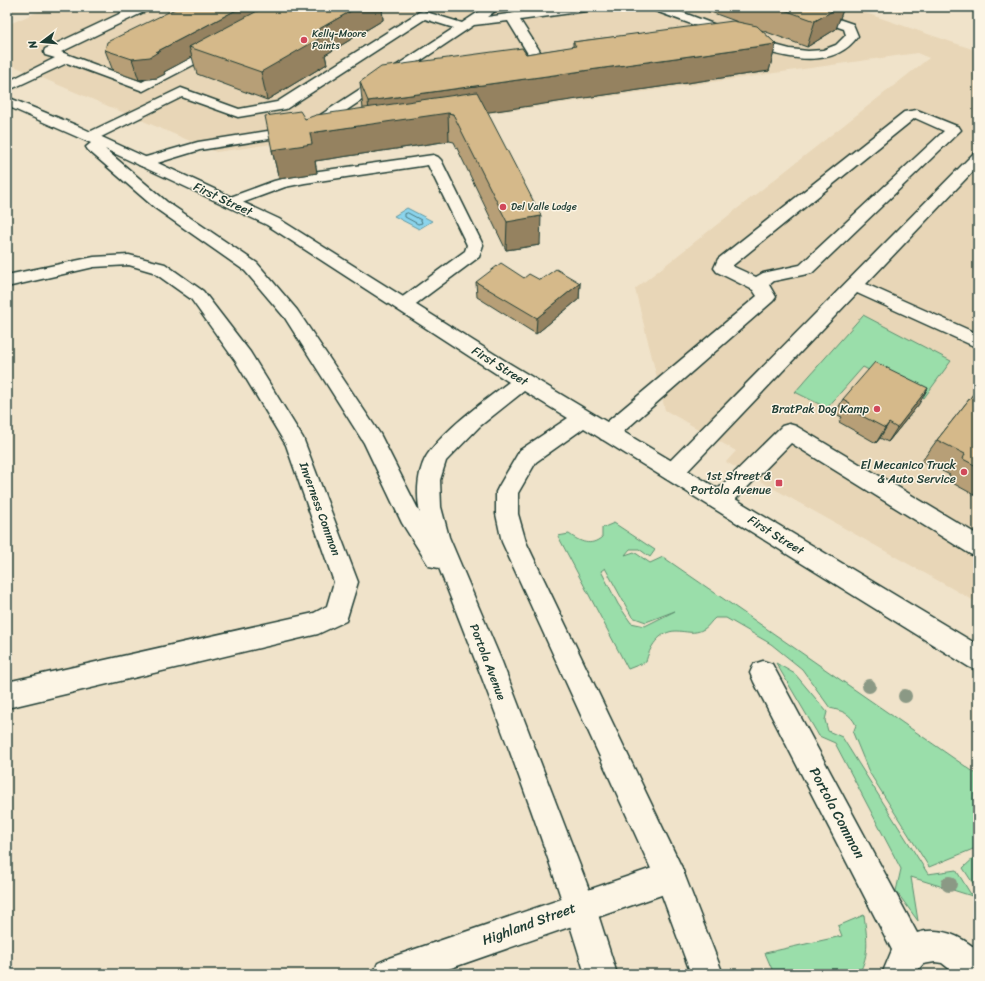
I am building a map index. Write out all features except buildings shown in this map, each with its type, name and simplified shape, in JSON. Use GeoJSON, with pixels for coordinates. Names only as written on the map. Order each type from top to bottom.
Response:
{"type":"FeatureCollection","features":[{"type":"Feature","properties":{"kind":"main road"},"geometry":{"type":"LineString","coordinates":[[144,7],[50,52],[142,87],[232,40]]}},
{"type":"Feature","properties":{"kind":"main road"},"geometry":{"type":"LineString","coordinates":[[90,137],[181,92],[238,113],[280,106],[423,15],[468,20],[512,17],[586,7]]}},
{"type":"Feature","properties":{"kind":"main road"},"geometry":{"type":"LineString","coordinates":[[657,7],[770,50],[792,54],[811,55],[829,52],[846,46],[852,36],[849,28],[791,7]]}},
{"type":"Feature","properties":{"kind":"main road"},"geometry":{"type":"LineString","coordinates":[[144,162],[198,146],[309,128],[373,86],[468,20],[489,10]]}},
{"type":"Feature","properties":{"kind":"main road"},"geometry":{"type":"LineString","coordinates":[[512,17],[541,64]]}},
{"type":"Feature","properties":{"kind":"main road"},"geometry":{"type":"LineString","coordinates":[[714,41],[737,38]]}},
{"type":"Feature","properties":{"kind":"main road"},"geometry":{"type":"LineString","coordinates":[[7,87],[66,58]]}},
{"type":"Feature","properties":{"kind":"main road"},"geometry":{"type":"LineString","coordinates":[[91,68],[105,61]]}},
{"type":"Feature","properties":{"kind":"main road"},"geometry":{"type":"LineString","coordinates":[[526,66],[557,62]]}},
{"type":"Feature","properties":{"kind":"main road"},"geometry":{"type":"LineString","coordinates":[[373,86],[404,82]]}},
{"type":"Feature","properties":{"kind":"main road","name":"First Street"},"geometry":{"type":"LineString","coordinates":[[7,101],[73,129],[273,222],[524,381],[978,659]]}},
{"type":"Feature","properties":{"kind":"main road"},"geometry":{"type":"LineString","coordinates":[[608,433],[767,297],[759,286],[723,268],[724,263],[909,115],[916,114],[954,130],[806,270],[769,277],[762,281],[759,286]]}},
{"type":"Feature","properties":{"kind":"main road"},"geometry":{"type":"LineString","coordinates":[[73,129],[161,205],[251,267],[291,314],[373,440],[410,516],[465,605]]}},
{"type":"Feature","properties":{"kind":"main road"},"geometry":{"type":"LineString","coordinates":[[673,472],[978,158]]}},
{"type":"Feature","properties":{"kind":"main road"},"geometry":{"type":"LineString","coordinates":[[231,202],[280,184],[305,178],[433,160],[475,245],[473,253],[403,305]]}},
{"type":"Feature","properties":{"kind":"main road","name":"Inverness Common"},"geometry":{"type":"LineString","coordinates":[[7,281],[94,262],[129,260],[159,268],[197,295],[243,357],[296,444],[346,582],[337,613],[318,623],[7,695]]}},
{"type":"Feature","properties":{"kind":"main road"},"geometry":{"type":"LineString","coordinates":[[854,285],[978,342]]}},
{"type":"Feature","properties":{"kind":"main road","name":"Portola Avenue"},"geometry":{"type":"LineString","coordinates":[[524,381],[473,421],[454,438],[437,457],[430,480],[430,507],[438,537],[580,905],[601,974]]}},
{"type":"Feature","properties":{"kind":"main road"},"geometry":{"type":"LineString","coordinates":[[584,418],[528,456],[507,492],[507,514],[514,542],[670,877],[707,974]]}},
{"type":"Feature","properties":{"kind":"main road"},"geometry":{"type":"LineString","coordinates":[[720,501],[789,432],[978,547]]}},
{"type":"Feature","properties":{"kind":"main road","name":"Portola Common"},"geometry":{"type":"LineString","coordinates":[[763,673],[904,963]]}},
{"type":"Feature","properties":{"kind":"main road","name":"Highland Street"},"geometry":{"type":"LineString","coordinates":[[389,974],[539,922],[580,905],[670,877]]}},
{"type":"Feature","properties":{"kind":"main road"},"geometry":{"type":"LineString","coordinates":[[904,963],[922,947],[936,946],[951,951],[966,961],[977,974]]}},
{"type":"Feature","properties":{"kind":"shaded area"},"geometry":{"type":"Polygon","coordinates":[[[49,7],[848,7],[978,51],[978,603],[726,462],[736,451],[665,410],[635,289],[929,58],[917,53],[216,152],[7,63],[7,25],[49,7]]]}},
{"type":"Feature","properties":{"kind":"green space"},"geometry":{"type":"Polygon","coordinates":[[[863,315],[951,361],[924,398],[863,367],[827,408],[795,392],[863,315]]]}},
{"type":"Feature","properties":{"kind":"green space"},"geometry":{"type":"Polygon","coordinates":[[[614,523],[655,550],[650,557],[639,549],[630,549],[625,555],[634,552],[650,563],[663,557],[978,775],[978,847],[929,867],[869,772],[853,733],[856,725],[854,721],[848,715],[830,708],[802,669],[771,644],[726,618],[715,618],[705,628],[697,632],[676,631],[665,634],[652,646],[646,662],[628,669],[558,536],[569,534],[581,541],[590,543],[602,537],[602,528],[614,523]],[[605,568],[601,571],[618,604],[631,623],[645,626],[675,611],[646,622],[632,617],[605,568]]]}},
{"type":"Feature","properties":{"kind":"green space"},"geometry":{"type":"Polygon","coordinates":[[[776,663],[795,674],[827,712],[825,720],[828,731],[842,737],[928,874],[956,870],[972,896],[911,877],[918,921],[896,891],[901,869],[835,743],[819,736],[776,663]]]}},
{"type":"Feature","properties":{"kind":"green space"},"geometry":{"type":"Polygon","coordinates":[[[978,854],[978,891],[963,868],[978,854]]]}},
{"type":"Feature","properties":{"kind":"green space"},"geometry":{"type":"Polygon","coordinates":[[[864,915],[867,945],[865,959],[859,974],[774,974],[765,953],[842,936],[838,926],[864,915]]]}},
{"type":"Feature","properties":{"kind":"water"},"geometry":{"type":"Polygon","coordinates":[[[407,208],[432,221],[419,229],[394,216],[407,208]]]}},
{"type":"Feature","properties":{"kind":"place","name":"Kelly-Moore Paints"},"geometry":{"type":"Point","coordinates":[304,40]}},
{"type":"Feature","properties":{"kind":"place","name":"Del Valle Lodge"},"geometry":{"type":"Point","coordinates":[503,207]}},
{"type":"Feature","properties":{"kind":"place","name":"BratPak Dog Kamp"},"geometry":{"type":"Point","coordinates":[877,409]}},
{"type":"Feature","properties":{"kind":"place","name":"El Mecanico Truck & Auto Service"},"geometry":{"type":"Point","coordinates":[964,472]}},
{"type":"Feature","properties":{"kind":"place","name":"1st Street & Portola Avenue"},"geometry":{"type":"Point","coordinates":[779,483]}}]}
